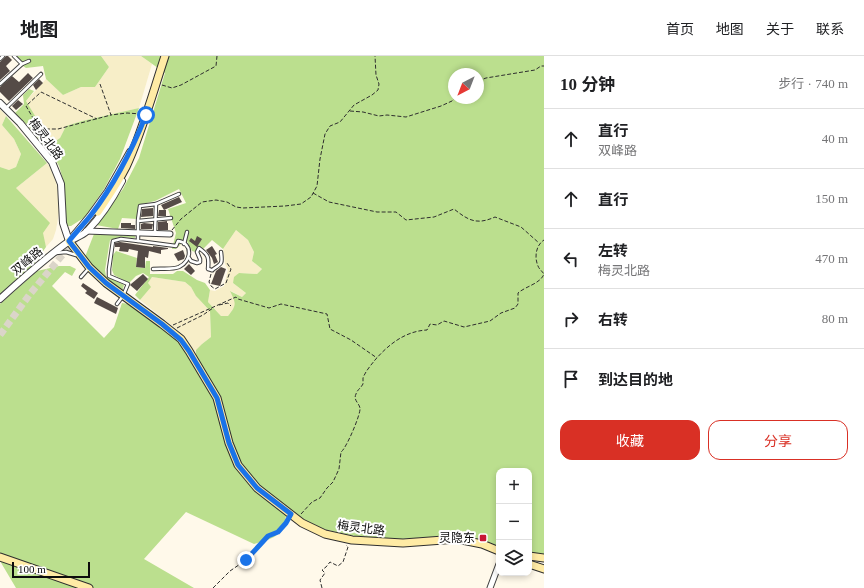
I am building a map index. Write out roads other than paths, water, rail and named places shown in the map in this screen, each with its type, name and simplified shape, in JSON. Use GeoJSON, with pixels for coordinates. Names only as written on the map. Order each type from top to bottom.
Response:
{"type":"FeatureCollection","features":[{"type":"Feature","properties":{"kind":"main road"},"geometry":{"type":"LineString","coordinates":[[98,212],[122,173],[146,115],[165,56]]}},
{"type":"Feature","properties":{"kind":"main road","name":"梅灵北路"},"geometry":{"type":"LineString","coordinates":[[69,241],[89,267],[123,296],[172,328],[189,351],[217,398],[229,443],[238,465],[257,488],[302,523],[325,534],[352,540],[403,543],[458,539],[482,544],[496,550]]}},
{"type":"Feature","properties":{"kind":"main road"},"geometry":{"type":"LineString","coordinates":[[532,556],[544,558]]}},
{"type":"Feature","properties":{"kind":"main road"},"geometry":{"type":"LineString","coordinates":[[0,557],[81,587],[89,588]]}},
{"type":"Feature","properties":{"kind":"main road"},"geometry":{"type":"LineString","coordinates":[[532,565],[544,568]]}},
{"type":"Feature","properties":{"kind":"street","name":"梅灵北路"},"geometry":{"type":"LineString","coordinates":[[0,103],[52,162],[61,184],[62,223],[69,241]]}},
{"type":"Feature","properties":{"kind":"street"},"geometry":{"type":"LineString","coordinates":[[69,241],[86,231],[104,210],[127,172],[132,158],[135,142]]}},
{"type":"Feature","properties":{"kind":"street"},"geometry":{"type":"LineString","coordinates":[[69,241],[108,191],[135,142]]}},
{"type":"Feature","properties":{"kind":"street"},"geometry":{"type":"LineString","coordinates":[[86,231],[170,234]]}},
{"type":"Feature","properties":{"kind":"street","name":"双峰路"},"geometry":{"type":"LineString","coordinates":[[0,299],[26,275],[69,241]]}},
{"type":"Feature","properties":{"kind":"street"},"geometry":{"type":"LineString","coordinates":[[490,588],[496,572]]}},
{"type":"Feature","properties":{"kind":"lane"},"geometry":{"type":"LineString","coordinates":[[0,59],[3,56]]}},
{"type":"Feature","properties":{"kind":"lane"},"geometry":{"type":"LineString","coordinates":[[14,56],[22,64]]}},
{"type":"Feature","properties":{"kind":"lane"},"geometry":{"type":"LineString","coordinates":[[0,84],[22,64],[29,61]]}},
{"type":"Feature","properties":{"kind":"lane"},"geometry":{"type":"LineString","coordinates":[[6,109],[41,74]]}},
{"type":"Feature","properties":{"kind":"lane"},"geometry":{"type":"LineString","coordinates":[[138,241],[140,206],[156,204],[179,194]]}},
{"type":"Feature","properties":{"kind":"lane"},"geometry":{"type":"LineString","coordinates":[[155,234],[156,204]]}},
{"type":"Feature","properties":{"kind":"lane"},"geometry":{"type":"LineString","coordinates":[[138,220],[171,218]]}},
{"type":"Feature","properties":{"kind":"lane"},"geometry":{"type":"LineString","coordinates":[[184,244],[187,232]]}},
{"type":"Feature","properties":{"kind":"lane"},"geometry":{"type":"LineString","coordinates":[[117,304],[123,296],[128,284],[109,276],[108,269],[112,240],[121,239],[176,246],[178,241],[181,241],[188,247],[190,255],[189,258],[178,268],[153,269]]}},
{"type":"Feature","properties":{"kind":"lane"},"geometry":{"type":"LineString","coordinates":[[189,258],[191,261],[198,263],[200,262],[197,252],[199,248],[209,258],[208,269],[212,270],[220,266],[222,263],[221,252]]}},
{"type":"Feature","properties":{"kind":"lane"},"geometry":{"type":"LineString","coordinates":[[46,259],[55,253],[66,252],[75,254],[82,259]]}},
{"type":"Feature","properties":{"kind":"lane"},"geometry":{"type":"LineString","coordinates":[[82,277],[89,267]]}},
{"type":"Feature","properties":{"kind":"tunnel"},"geometry":{"type":"LineString","coordinates":[[0,335],[30,294],[98,212]]}},
{"type":"Feature","properties":{"kind":"place","name":"灵隐东"},"geometry":{"type":"Point","coordinates":[483,538]}}]}
